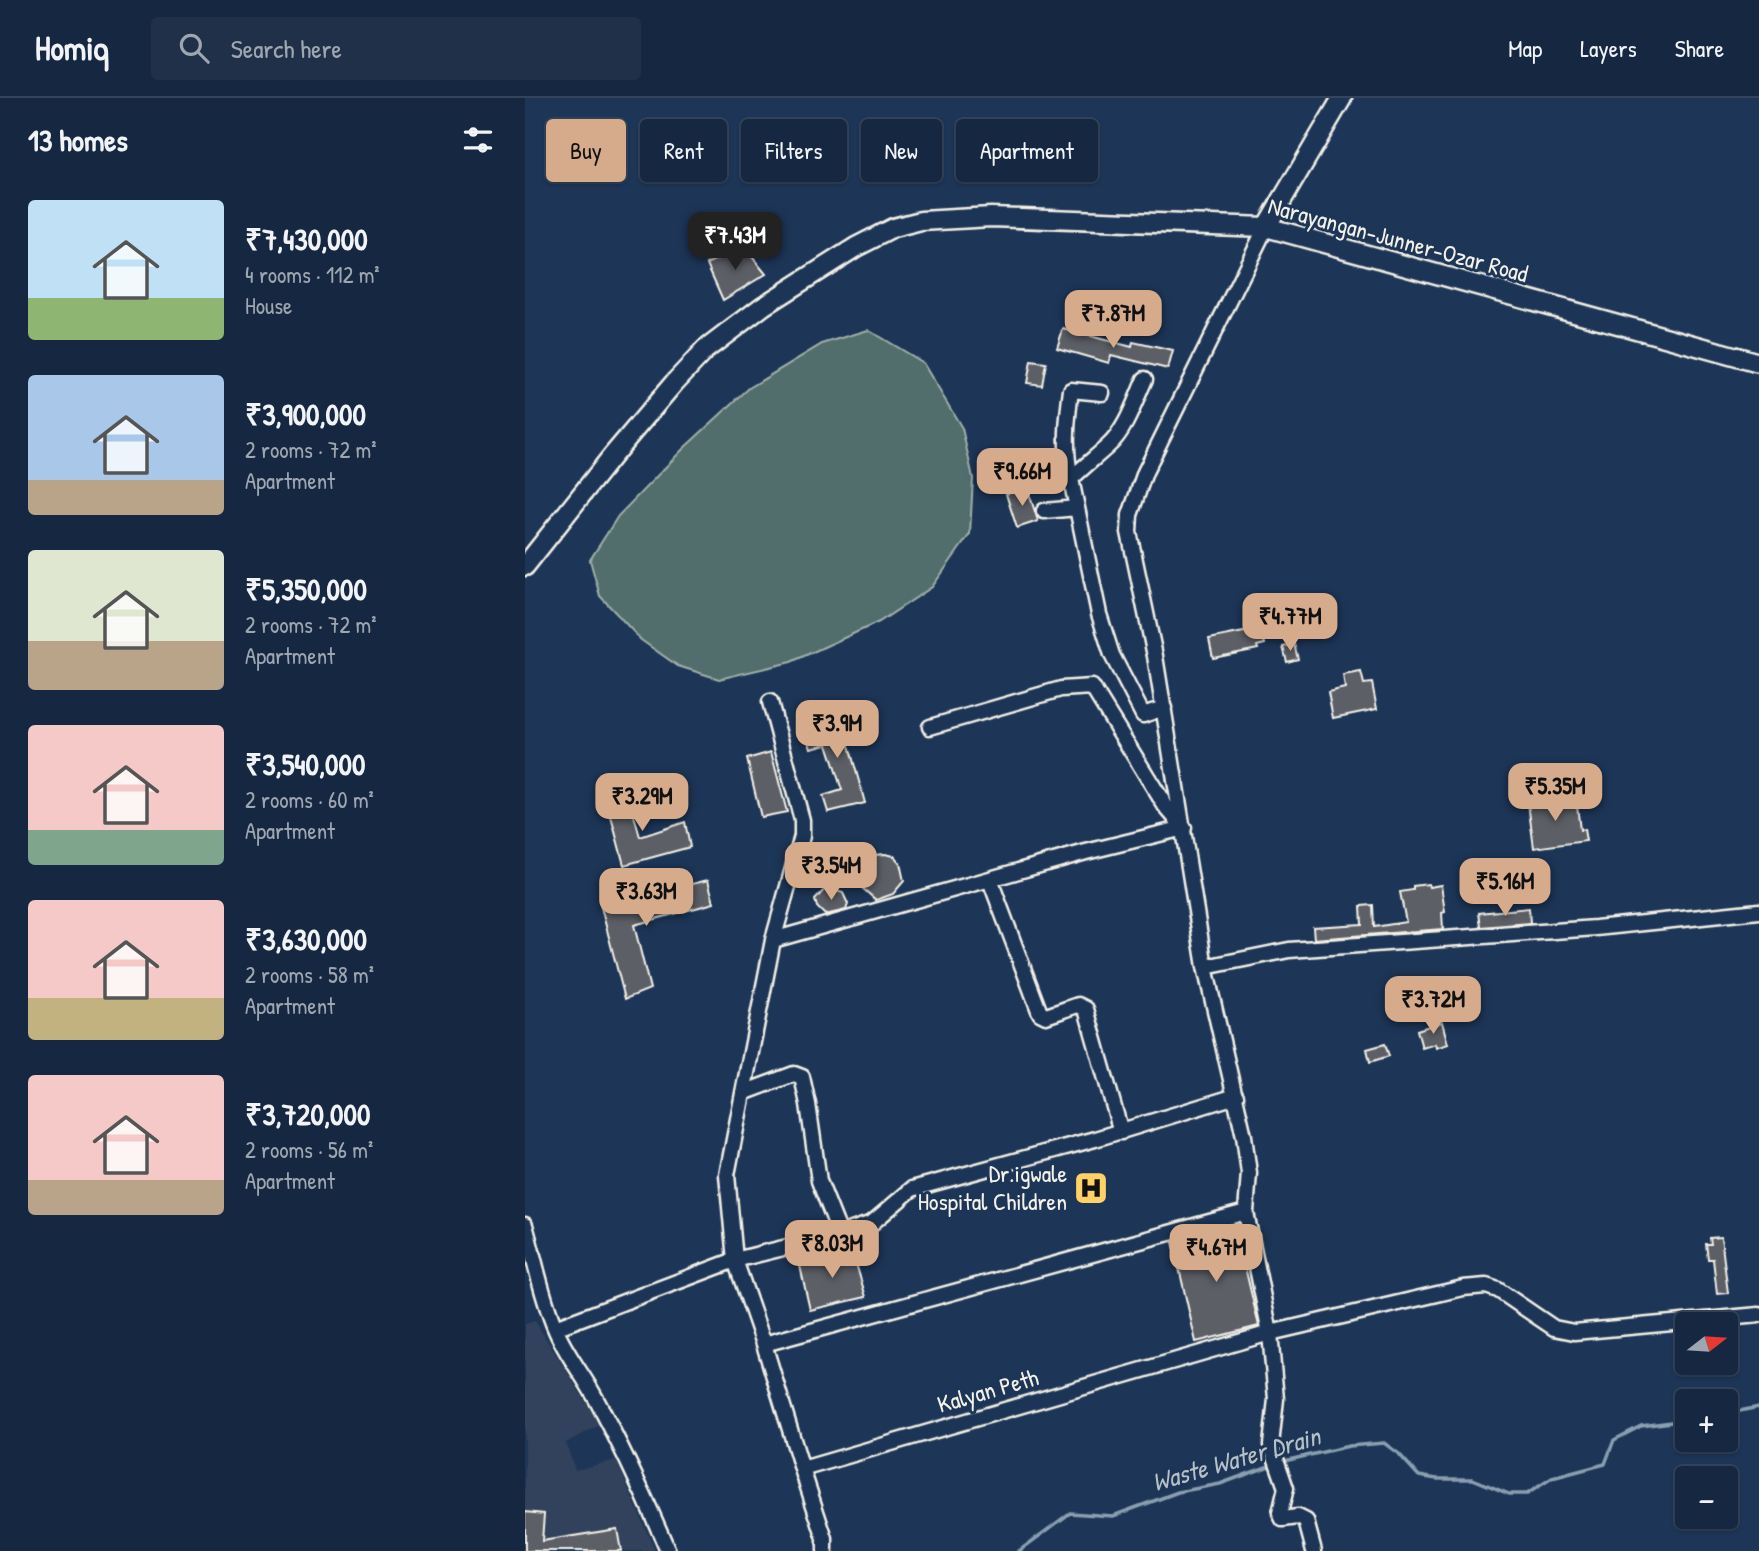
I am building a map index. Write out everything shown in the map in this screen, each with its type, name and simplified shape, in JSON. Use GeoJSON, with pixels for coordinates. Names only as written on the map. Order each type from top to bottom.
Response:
{"type":"FeatureCollection","features":[{"type":"Feature","properties":{"kind":"main road"},"geometry":{"type":"LineString","coordinates":[[1266,227],[1342,98]]}},
{"type":"Feature","properties":{"kind":"main road","name":"Narayangan-Junner-Ozar Road"},"geometry":{"type":"LineString","coordinates":[[525,566],[639,424],[705,351],[763,306],[856,247],[893,228],[921,221],[991,217],[1266,227],[1759,363]]}},
{"type":"Feature","properties":{"kind":"street"},"geometry":{"type":"LineString","coordinates":[[1266,227],[1145,471],[1130,515],[1129,532],[1164,708],[1205,967],[1236,1096],[1249,1173],[1246,1212],[1270,1333],[1276,1399],[1271,1445],[1286,1488],[1280,1513],[1283,1519],[1298,1517],[1306,1521],[1314,1551]]}},
{"type":"Feature","properties":{"kind":"street"},"geometry":{"type":"LineString","coordinates":[[1071,479],[1093,457],[1110,445],[1128,418],[1145,379]]}},
{"type":"Feature","properties":{"kind":"street"},"geometry":{"type":"LineString","coordinates":[[1102,394],[1071,390],[1066,459],[1100,614],[1112,655],[1143,715],[1164,708]]}},
{"type":"Feature","properties":{"kind":"street"},"geometry":{"type":"LineString","coordinates":[[1044,511],[1077,508]]}},
{"type":"Feature","properties":{"kind":"street"},"geometry":{"type":"LineString","coordinates":[[929,727],[1061,689],[1092,687],[1166,807],[1184,828]]}},
{"type":"Feature","properties":{"kind":"street"},"geometry":{"type":"LineString","coordinates":[[770,702],[802,820],[802,836],[773,940],[727,1175],[736,1260],[825,1539],[825,1551]]}},
{"type":"Feature","properties":{"kind":"street"},"geometry":{"type":"LineString","coordinates":[[773,940],[1086,852],[1184,828]]}},
{"type":"Feature","properties":{"kind":"street"},"geometry":{"type":"LineString","coordinates":[[990,880],[1040,1013],[1046,1016],[1078,1005],[1086,1009],[1121,1132]]}},
{"type":"Feature","properties":{"kind":"street"},"geometry":{"type":"LineString","coordinates":[[1205,967],[1289,950],[1596,928],[1759,911]]}},
{"type":"Feature","properties":{"kind":"street"},"geometry":{"type":"LineString","coordinates":[[743,1093],[794,1074],[801,1077],[808,1104],[819,1181],[839,1234]]}},
{"type":"Feature","properties":{"kind":"street"},"geometry":{"type":"LineString","coordinates":[[555,1328],[736,1260],[872,1223],[912,1189],[1121,1132],[1236,1096]]}},
{"type":"Feature","properties":{"kind":"street"},"geometry":{"type":"LineString","coordinates":[[764,1344],[1246,1212]]}},
{"type":"Feature","properties":{"kind":"street"},"geometry":{"type":"LineString","coordinates":[[525,1225],[540,1286],[555,1328],[568,1356],[593,1394],[626,1455],[668,1551]]}},
{"type":"Feature","properties":{"kind":"street","name":"Kalyan Peth"},"geometry":{"type":"LineString","coordinates":[[802,1469],[1270,1333],[1463,1288],[1486,1286],[1498,1290],[1554,1328],[1574,1332],[1759,1315]]}},
{"type":"Feature","properties":{"kind":"shaded area"},"geometry":{"type":"Polygon","coordinates":[[[535,1321],[600,1425],[566,1443],[575,1470],[616,1460],[655,1551],[525,1551],[525,1324],[535,1321]]]}},
{"type":"Feature","properties":{"kind":"green space"},"geometry":{"type":"Polygon","coordinates":[[[868,330],[923,363],[962,428],[973,478],[970,534],[932,587],[879,622],[791,662],[719,679],[678,666],[641,640],[600,596],[590,560],[618,516],[683,449],[749,388],[822,344],[868,330]]]}},
{"type":"Feature","properties":{"kind":"building"},"geometry":{"type":"Polygon","coordinates":[[[744,247],[766,274],[723,300],[707,264],[744,247]]]}},
{"type":"Feature","properties":{"kind":"building"},"geometry":{"type":"Polygon","coordinates":[[[1063,329],[1132,347],[1133,342],[1173,351],[1168,369],[1111,355],[1109,363],[1057,348],[1063,329]]]}},
{"type":"Feature","properties":{"kind":"building"},"geometry":{"type":"Polygon","coordinates":[[[1031,361],[1046,363],[1042,385],[1027,383],[1031,361]]]}},
{"type":"Feature","properties":{"kind":"building"},"geometry":{"type":"Polygon","coordinates":[[[1027,487],[1038,521],[1017,528],[1006,494],[1027,487]]]}},
{"type":"Feature","properties":{"kind":"building"},"geometry":{"type":"Polygon","coordinates":[[[1262,630],[1265,644],[1257,646],[1258,649],[1213,658],[1209,639],[1262,630]]]}},
{"type":"Feature","properties":{"kind":"building"},"geometry":{"type":"Polygon","coordinates":[[[1294,644],[1298,659],[1287,662],[1283,647],[1294,644]]]}},
{"type":"Feature","properties":{"kind":"building"},"geometry":{"type":"Polygon","coordinates":[[[1361,672],[1364,684],[1372,683],[1377,709],[1333,718],[1328,692],[1345,688],[1343,675],[1361,672]]]}},
{"type":"Feature","properties":{"kind":"building"},"geometry":{"type":"Polygon","coordinates":[[[840,713],[865,803],[828,812],[823,796],[842,790],[827,744],[811,748],[803,723],[840,713]]]}},
{"type":"Feature","properties":{"kind":"building"},"geometry":{"type":"Polygon","coordinates":[[[771,752],[787,812],[761,817],[747,759],[771,752]]]}},
{"type":"Feature","properties":{"kind":"building"},"geometry":{"type":"Polygon","coordinates":[[[627,790],[640,837],[685,822],[690,847],[624,865],[606,798],[627,790]]]}},
{"type":"Feature","properties":{"kind":"building"},"geometry":{"type":"Polygon","coordinates":[[[1576,797],[1580,830],[1584,829],[1586,841],[1534,848],[1528,803],[1576,797]]]}},
{"type":"Feature","properties":{"kind":"building"},"geometry":{"type":"Polygon","coordinates":[[[874,855],[894,856],[900,863],[904,881],[893,894],[876,900],[861,887],[860,869],[865,860],[874,855]]]}},
{"type":"Feature","properties":{"kind":"building"},"geometry":{"type":"Polygon","coordinates":[[[708,880],[714,903],[634,925],[650,989],[625,999],[601,907],[708,880]]]}},
{"type":"Feature","properties":{"kind":"building"},"geometry":{"type":"Polygon","coordinates":[[[1428,884],[1429,887],[1441,885],[1445,912],[1442,913],[1443,929],[1314,939],[1313,927],[1362,924],[1361,906],[1373,905],[1374,927],[1406,922],[1400,892],[1413,890],[1413,886],[1428,884]]]}},
{"type":"Feature","properties":{"kind":"building"},"geometry":{"type":"Polygon","coordinates":[[[824,890],[843,893],[848,904],[846,910],[825,915],[817,907],[815,900],[824,890]]]}},
{"type":"Feature","properties":{"kind":"building"},"geometry":{"type":"Polygon","coordinates":[[[1529,908],[1530,923],[1481,927],[1479,913],[1529,908]]]}},
{"type":"Feature","properties":{"kind":"building"},"geometry":{"type":"Polygon","coordinates":[[[1442,1022],[1448,1044],[1436,1048],[1435,1044],[1422,1048],[1417,1030],[1442,1022]]]}},
{"type":"Feature","properties":{"kind":"building"},"geometry":{"type":"Polygon","coordinates":[[[1385,1044],[1389,1056],[1370,1062],[1367,1049],[1385,1044]]]}},
{"type":"Feature","properties":{"kind":"building"},"geometry":{"type":"Polygon","coordinates":[[[1235,1225],[1259,1326],[1196,1342],[1173,1242],[1235,1225]]]}},
{"type":"Feature","properties":{"kind":"building"},"geometry":{"type":"Polygon","coordinates":[[[1721,1237],[1728,1293],[1717,1294],[1713,1259],[1708,1259],[1706,1244],[1711,1244],[1710,1238],[1721,1237]]]}},
{"type":"Feature","properties":{"kind":"building"},"geometry":{"type":"Polygon","coordinates":[[[851,1247],[866,1297],[810,1310],[800,1266],[851,1247]]]}},
{"type":"Feature","properties":{"kind":"building"},"geometry":{"type":"Polygon","coordinates":[[[525,1512],[544,1514],[542,1541],[617,1529],[621,1551],[525,1551],[525,1512]]]}},
{"type":"Feature","properties":{"kind":"waterway","name":"Waste Water Drain"},"geometry":{"type":"LineString","coordinates":[[1738,1411],[1759,1407]]}},
{"type":"Feature","properties":{"kind":"waterway","name":"Waste Water Drain"},"geometry":{"type":"LineString","coordinates":[[1280,1462],[1349,1446],[1384,1443],[1399,1454],[1419,1476],[1473,1479],[1509,1494],[1527,1494],[1552,1478],[1605,1464],[1614,1440],[1641,1426],[1675,1422]]}},
{"type":"Feature","properties":{"kind":"waterway","name":"Waste Water Drain"},"geometry":{"type":"LineString","coordinates":[[1019,1551],[1070,1513],[1113,1516],[1178,1492],[1220,1484],[1272,1465]]}},
{"type":"Feature","properties":{"kind":"place","name":"Dr.igwale Hospital Children"},"geometry":{"type":"Point","coordinates":[1091,1188]}}]}
